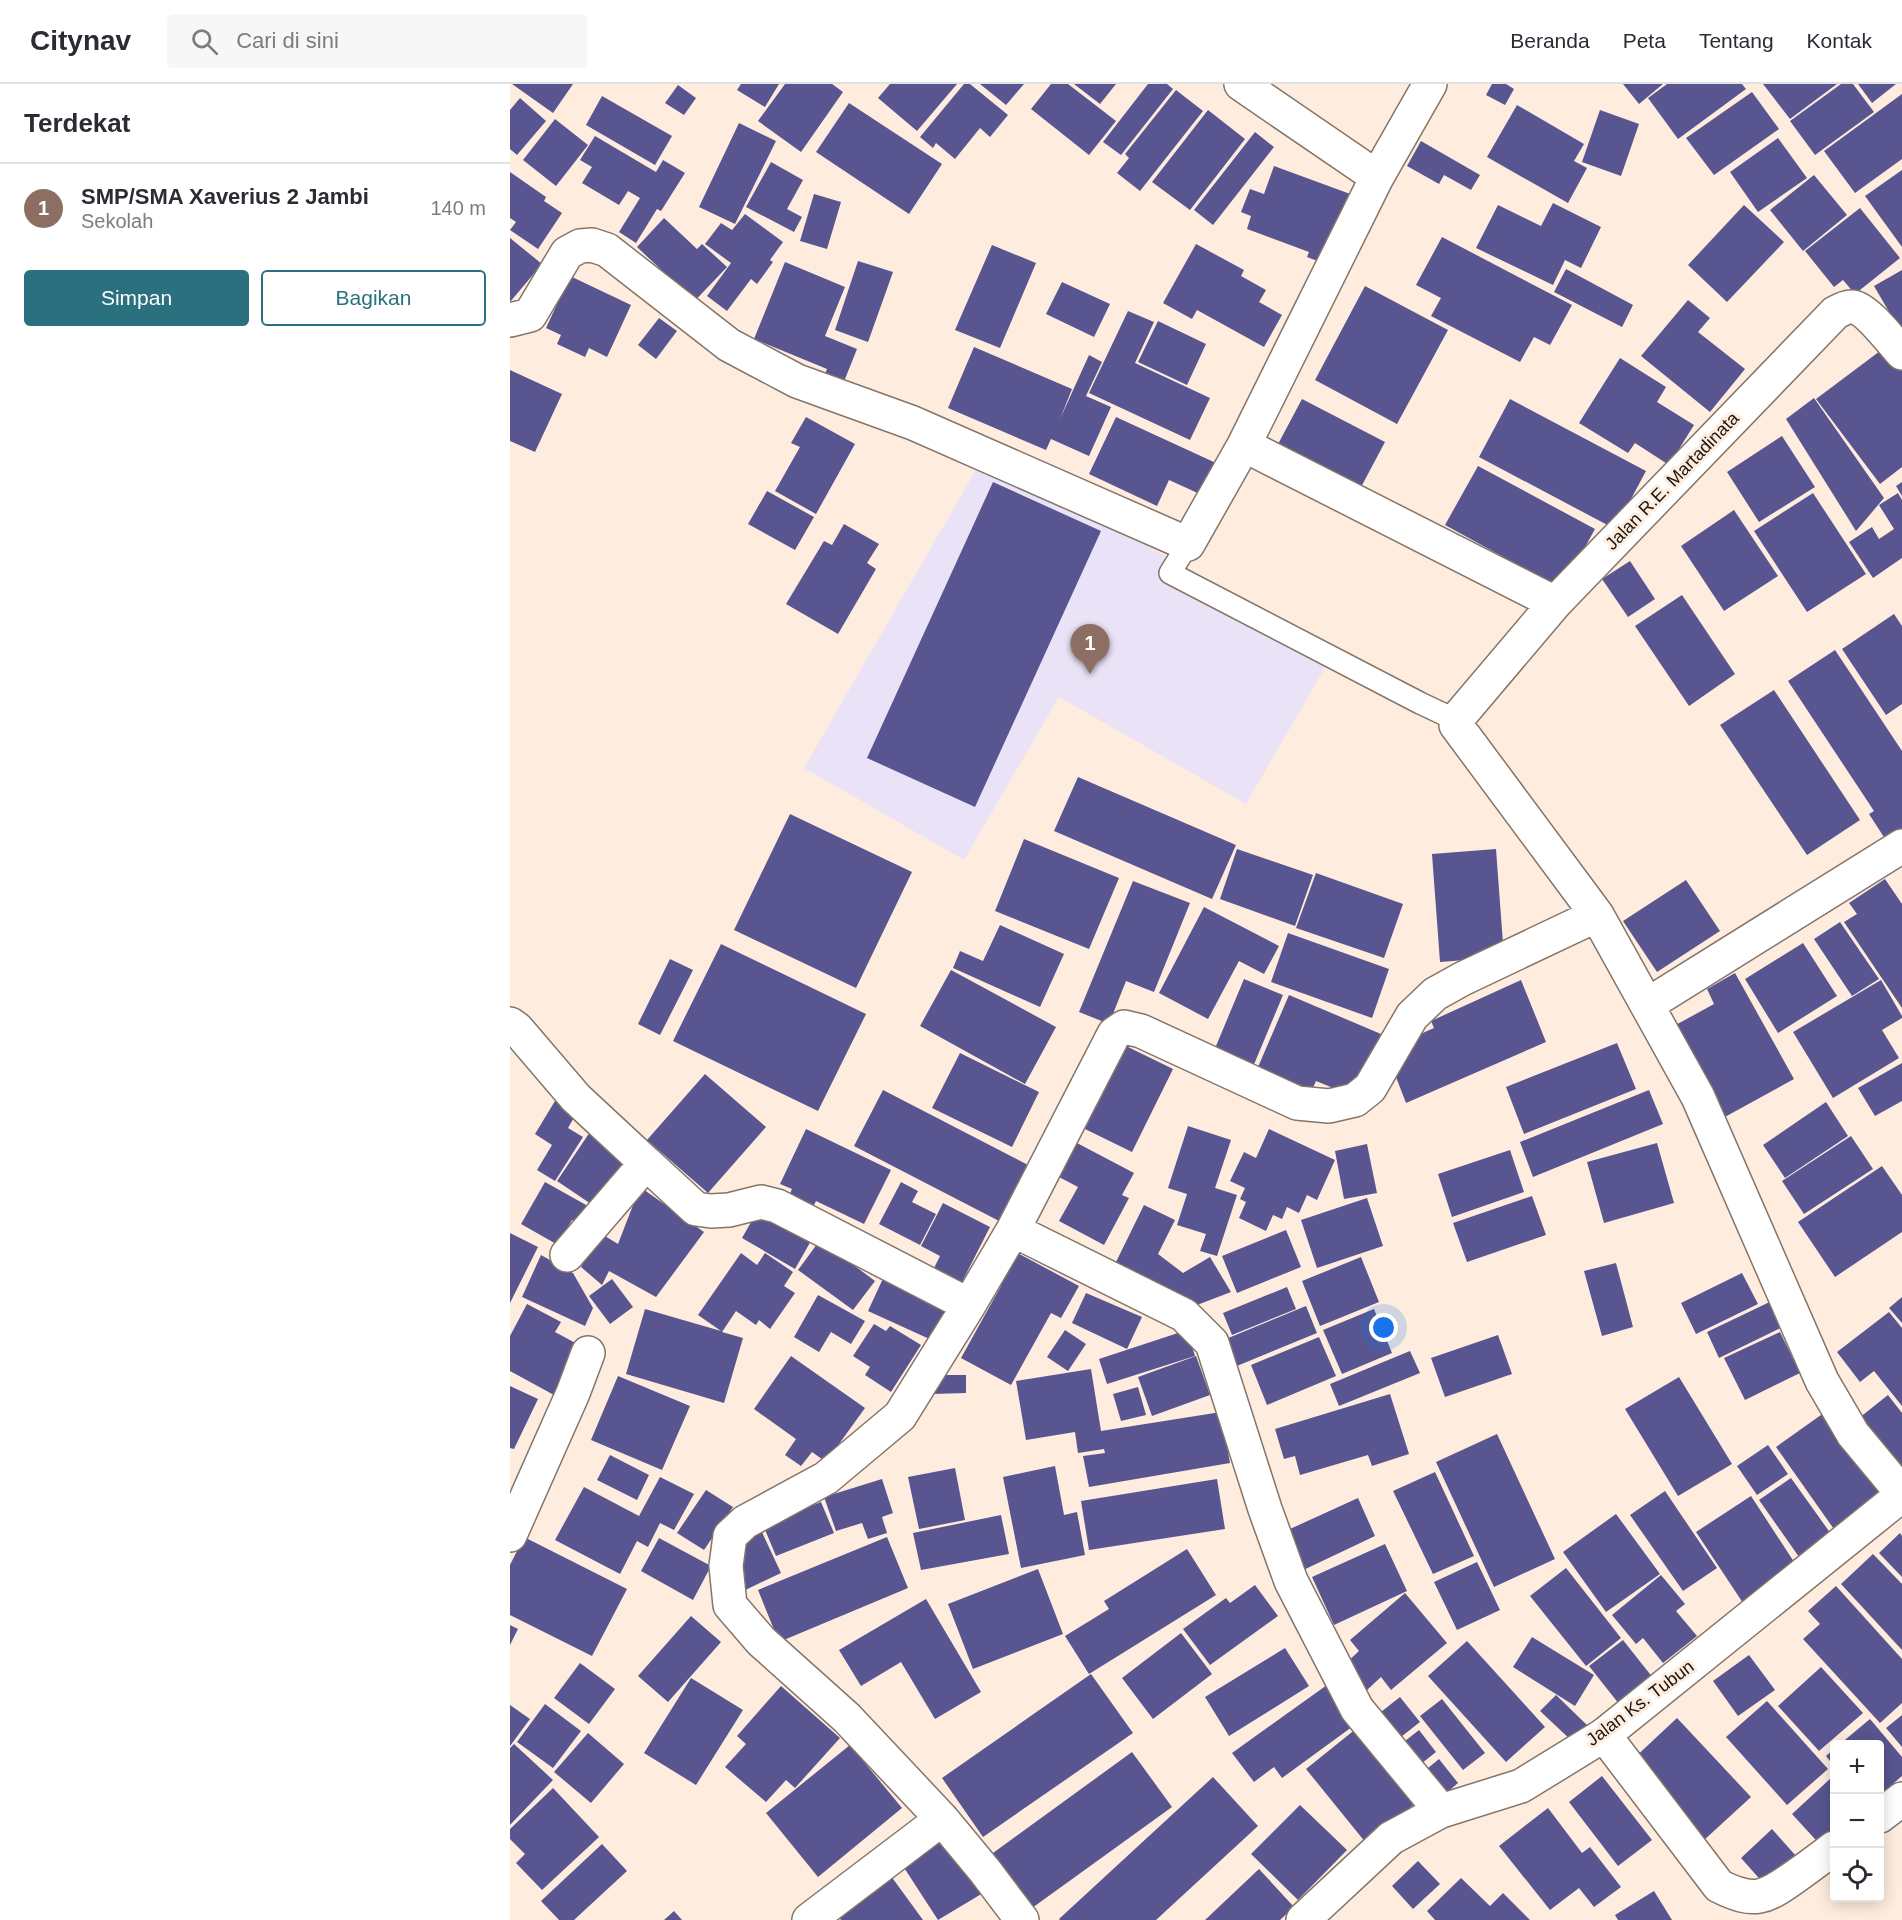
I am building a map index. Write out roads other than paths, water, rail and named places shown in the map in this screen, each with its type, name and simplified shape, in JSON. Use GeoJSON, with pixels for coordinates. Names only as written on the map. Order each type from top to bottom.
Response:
{"type":"FeatureCollection","features":[{"type":"Feature","properties":{"kind":"street"},"geometry":{"type":"LineString","coordinates":[[1241,84],[1377,177]]}},
{"type":"Feature","properties":{"kind":"street"},"geometry":{"type":"LineString","coordinates":[[510,320],[530,315],[567,253],[580,246],[592,245],[607,250],[729,345],[796,381],[914,423],[1188,544],[1244,445],[1377,177],[1430,84]]}},
{"type":"Feature","properties":{"kind":"street","name":"Jalan R.E. Martadinata"},"geometry":{"type":"LineString","coordinates":[[1456,720],[1555,603],[1835,313],[1843,308],[1853,307],[1864,312],[1902,353]]}},
{"type":"Feature","properties":{"kind":"street"},"geometry":{"type":"LineString","coordinates":[[1244,445],[1555,603]]}},
{"type":"Feature","properties":{"kind":"street"},"geometry":{"type":"LineString","coordinates":[[1456,720],[1456,725],[1597,915],[1698,1097],[1822,1381],[1854,1434],[1902,1494]]}},
{"type":"Feature","properties":{"kind":"street"},"geometry":{"type":"LineString","coordinates":[[1647,1005],[1902,846]]}},
{"type":"Feature","properties":{"kind":"street"},"geometry":{"type":"LineString","coordinates":[[1022,1920],[942,1819],[847,1718],[761,1641],[730,1605],[726,1566],[730,1536],[745,1522],[826,1478],[900,1416],[1013,1230],[1114,1034],[1124,1027],[1141,1030],[1297,1103],[1329,1106],[1355,1100],[1370,1089],[1412,1016],[1435,994],[1597,915]]}},
{"type":"Feature","properties":{"kind":"street"},"geometry":{"type":"LineString","coordinates":[[510,1024],[517,1029],[576,1098],[696,1209],[729,1210],[761,1202],[777,1206],[969,1305]]}},
{"type":"Feature","properties":{"kind":"street"},"geometry":{"type":"LineString","coordinates":[[567,1255],[646,1163]]}},
{"type":"Feature","properties":{"kind":"street"},"geometry":{"type":"LineString","coordinates":[[1013,1230],[1184,1315],[1212,1343],[1265,1509],[1291,1581],[1357,1709],[1441,1811]]}},
{"type":"Feature","properties":{"kind":"street"},"geometry":{"type":"LineString","coordinates":[[510,1535],[573,1393],[588,1353]]}},
{"type":"Feature","properties":{"kind":"street","name":"Jalan Ks. Tubun"},"geometry":{"type":"LineString","coordinates":[[1303,1920],[1391,1838],[1441,1811],[1521,1786],[1604,1735],[1902,1494]]}},
{"type":"Feature","properties":{"kind":"street"},"geometry":{"type":"LineString","coordinates":[[1604,1735],[1719,1886],[1737,1895],[1752,1897],[1771,1894],[1830,1851]]}},
{"type":"Feature","properties":{"kind":"street"},"geometry":{"type":"LineString","coordinates":[[1884,1813],[1902,1799]]}},
{"type":"Feature","properties":{"kind":"street"},"geometry":{"type":"LineString","coordinates":[[809,1920],[942,1819]]}},
{"type":"Feature","properties":{"kind":"lane"},"geometry":{"type":"LineString","coordinates":[[1188,544],[1170,573],[1456,720]]}},
{"type":"Feature","properties":{"kind":"place","name":"SMP/SMA Xaverius 2 Jambi"},"geometry":{"type":"Point","coordinates":[1090,674]}}]}
